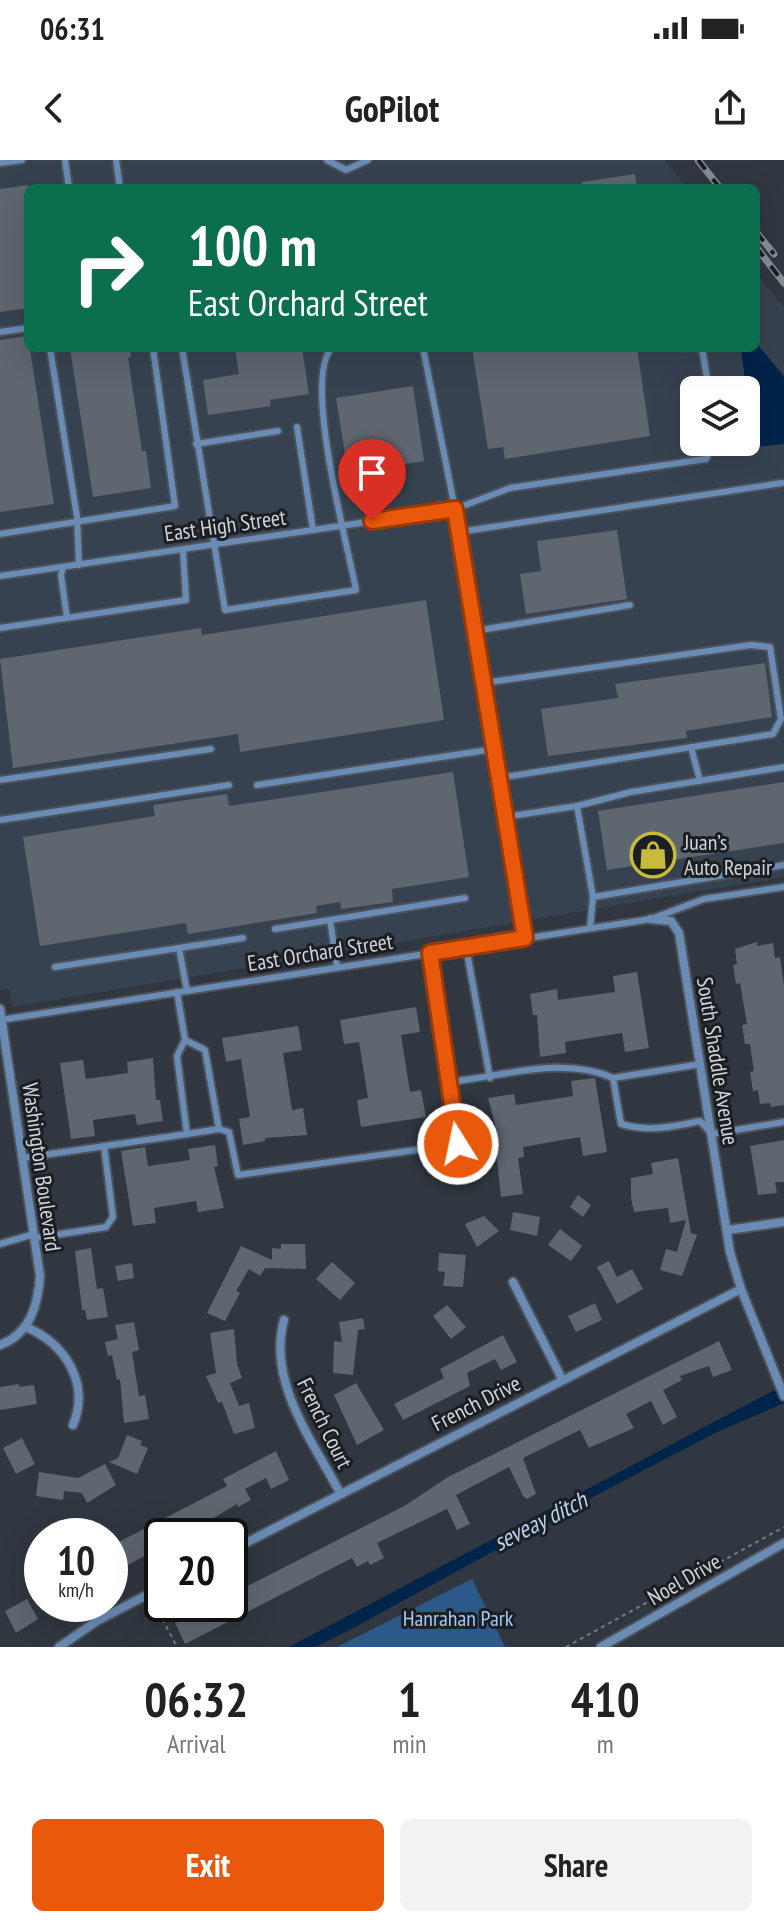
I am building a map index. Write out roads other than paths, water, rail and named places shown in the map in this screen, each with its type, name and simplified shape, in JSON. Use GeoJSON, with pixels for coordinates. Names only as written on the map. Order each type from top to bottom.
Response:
{"type":"FeatureCollection","features":[{"type":"Feature","properties":{"kind":"street","name":"South Shaddle Avenue"},"geometry":{"type":"LineString","coordinates":[[651,919],[671,921],[679,933],[728,1230],[741,1289],[784,1396]]}},
{"type":"Feature","properties":{"kind":"street","name":"Washington Boulevard"},"geometry":{"type":"LineString","coordinates":[[0,1009],[39,1289],[26,1327]]}},
{"type":"Feature","properties":{"kind":"street"},"geometry":{"type":"LineString","coordinates":[[728,1230],[784,1222]]}},
{"type":"Feature","properties":{"kind":"street"},"geometry":{"type":"LineString","coordinates":[[513,1282],[562,1379]]}},
{"type":"Feature","properties":{"kind":"street","name":"French Drive"},"geometry":{"type":"LineString","coordinates":[[248,1542],[741,1289]]}},
{"type":"Feature","properties":{"kind":"street","name":"French Court"},"geometry":{"type":"LineString","coordinates":[[284,1320],[277,1343],[284,1384],[340,1493]]}},
{"type":"Feature","properties":{"kind":"street"},"geometry":{"type":"LineString","coordinates":[[0,1345],[26,1327],[57,1347],[70,1362],[80,1402],[73,1425]]}},
{"type":"Feature","properties":{"kind":"street","name":"Noel Drive"},"geometry":{"type":"LineString","coordinates":[[601,1647],[784,1543]]}},
{"type":"Feature","properties":{"kind":"street"},"geometry":{"type":"LineString","coordinates":[[59,1647],[97,1621],[144,1597]]}},
{"type":"Feature","properties":{"kind":"lane"},"geometry":{"type":"LineString","coordinates":[[0,163],[22,160]]}},
{"type":"Feature","properties":{"kind":"lane"},"geometry":{"type":"LineString","coordinates":[[65,160],[68,184]]}},
{"type":"Feature","properties":{"kind":"lane"},"geometry":{"type":"LineString","coordinates":[[116,160],[119,184]]}},
{"type":"Feature","properties":{"kind":"lane"},"geometry":{"type":"LineString","coordinates":[[327,160],[346,170],[368,160]]}},
{"type":"Feature","properties":{"kind":"lane"},"geometry":{"type":"LineString","coordinates":[[0,332],[24,329]]}},
{"type":"Feature","properties":{"kind":"lane"},"geometry":{"type":"LineString","coordinates":[[51,352],[77,517],[79,565]]}},
{"type":"Feature","properties":{"kind":"lane"},"geometry":{"type":"LineString","coordinates":[[0,534],[175,506],[154,352]]}},
{"type":"Feature","properties":{"kind":"lane"},"geometry":{"type":"LineString","coordinates":[[183,352],[225,610],[356,590],[345,525],[330,472],[322,379],[329,352]]}},
{"type":"Feature","properties":{"kind":"lane"},"geometry":{"type":"LineString","coordinates":[[424,352],[459,532],[525,938]]}},
{"type":"Feature","properties":{"kind":"lane"},"geometry":{"type":"LineString","coordinates":[[703,352],[707,376]]}},
{"type":"Feature","properties":{"kind":"lane"},"geometry":{"type":"LineString","coordinates":[[297,427],[313,530]]}},
{"type":"Feature","properties":{"kind":"lane"},"geometry":{"type":"LineString","coordinates":[[196,444],[278,431]]}},
{"type":"Feature","properties":{"kind":"lane","name":"East High Street"},"geometry":{"type":"LineString","coordinates":[[0,576],[455,509],[510,488],[706,459],[707,456]]}},
{"type":"Feature","properties":{"kind":"lane"},"geometry":{"type":"LineString","coordinates":[[459,532],[782,483]]}},
{"type":"Feature","properties":{"kind":"lane"},"geometry":{"type":"LineString","coordinates":[[0,628],[186,600],[183,550]]}},
{"type":"Feature","properties":{"kind":"lane"},"geometry":{"type":"LineString","coordinates":[[63,567],[67,618]]}},
{"type":"Feature","properties":{"kind":"lane"},"geometry":{"type":"LineString","coordinates":[[475,631],[630,605]]}},
{"type":"Feature","properties":{"kind":"lane"},"geometry":{"type":"LineString","coordinates":[[483,683],[751,645],[770,647],[781,719],[773,734],[499,778]]}},
{"type":"Feature","properties":{"kind":"lane"},"geometry":{"type":"LineString","coordinates":[[691,747],[700,781]]}},
{"type":"Feature","properties":{"kind":"lane"},"geometry":{"type":"LineString","coordinates":[[0,780],[211,749]]}},
{"type":"Feature","properties":{"kind":"lane"},"geometry":{"type":"LineString","coordinates":[[257,785],[494,749]]}},
{"type":"Feature","properties":{"kind":"lane"},"geometry":{"type":"LineString","coordinates":[[505,817],[784,767]]}},
{"type":"Feature","properties":{"kind":"lane"},"geometry":{"type":"LineString","coordinates":[[0,820],[229,785]]}},
{"type":"Feature","properties":{"kind":"lane"},"geometry":{"type":"LineString","coordinates":[[577,806],[593,897],[590,928]]}},
{"type":"Feature","properties":{"kind":"lane"},"geometry":{"type":"LineString","coordinates":[[593,897],[784,865]]}},
{"type":"Feature","properties":{"kind":"lane"},"geometry":{"type":"LineString","coordinates":[[782,887],[784,895]]}},
{"type":"Feature","properties":{"kind":"lane","name":"East Orchard Street"},"geometry":{"type":"LineString","coordinates":[[1,1020],[651,919],[704,899],[782,887]]}},
{"type":"Feature","properties":{"kind":"lane"},"geometry":{"type":"LineString","coordinates":[[275,929],[465,898]]}},
{"type":"Feature","properties":{"kind":"lane"},"geometry":{"type":"LineString","coordinates":[[330,920],[337,967]]}},
{"type":"Feature","properties":{"kind":"lane"},"geometry":{"type":"LineString","coordinates":[[55,967],[243,938]]}},
{"type":"Feature","properties":{"kind":"lane"},"geometry":{"type":"LineString","coordinates":[[466,947],[490,1078]]}},
{"type":"Feature","properties":{"kind":"lane"},"geometry":{"type":"LineString","coordinates":[[179,948],[187,991]]}},
{"type":"Feature","properties":{"kind":"lane"},"geometry":{"type":"LineString","coordinates":[[23,1158],[219,1129],[229,1132],[238,1175],[458,1144],[430,953]]}},
{"type":"Feature","properties":{"kind":"lane"},"geometry":{"type":"LineString","coordinates":[[177,992],[185,1040],[177,1056],[187,1134]]}},
{"type":"Feature","properties":{"kind":"lane"},"geometry":{"type":"LineString","coordinates":[[185,1040],[205,1050],[219,1129]]}},
{"type":"Feature","properties":{"kind":"lane"},"geometry":{"type":"LineString","coordinates":[[448,1082],[568,1066],[593,1069],[613,1078],[701,1064]]}},
{"type":"Feature","properties":{"kind":"lane"},"geometry":{"type":"LineString","coordinates":[[613,1078],[621,1124],[638,1129],[660,1129],[700,1121],[712,1134],[784,1122]]}},
{"type":"Feature","properties":{"kind":"lane"},"geometry":{"type":"LineString","coordinates":[[0,1082],[11,1080]]}},
{"type":"Feature","properties":{"kind":"lane"},"geometry":{"type":"LineString","coordinates":[[0,1244],[34,1236],[106,1227],[113,1217],[104,1146]]}},
{"type":"Feature","properties":{"kind":"water"},"geometry":{"type":"Polygon","coordinates":[[[760,348],[784,376],[784,444],[760,446],[760,376],[745,376],[742,352],[760,352],[760,348]]]}},
{"type":"Feature","properties":{"kind":"water","name":"seveay ditch"},"geometry":{"type":"Polygon","coordinates":[[[784,1385],[784,1403],[717,1432],[315,1647],[289,1647],[784,1385]]]}},
{"type":"Feature","properties":{"kind":"railway"},"geometry":{"type":"LineString","coordinates":[[698,160],[717,184]]}},
{"type":"Feature","properties":{"kind":"railway"},"geometry":{"type":"LineString","coordinates":[[760,237],[774,254]]}},
{"type":"Feature","properties":{"kind":"railway"},"geometry":{"type":"LineString","coordinates":[[760,252],[784,283]]}},
{"type":"Feature","properties":{"kind":"place","name":"Juan’s Auto Repair"},"geometry":{"type":"Point","coordinates":[653,855]}},
{"type":"Feature","properties":{"kind":"park label","name":"Hanrahan Park"},"geometry":{"type":"Point","coordinates":[458,1618]}}]}
